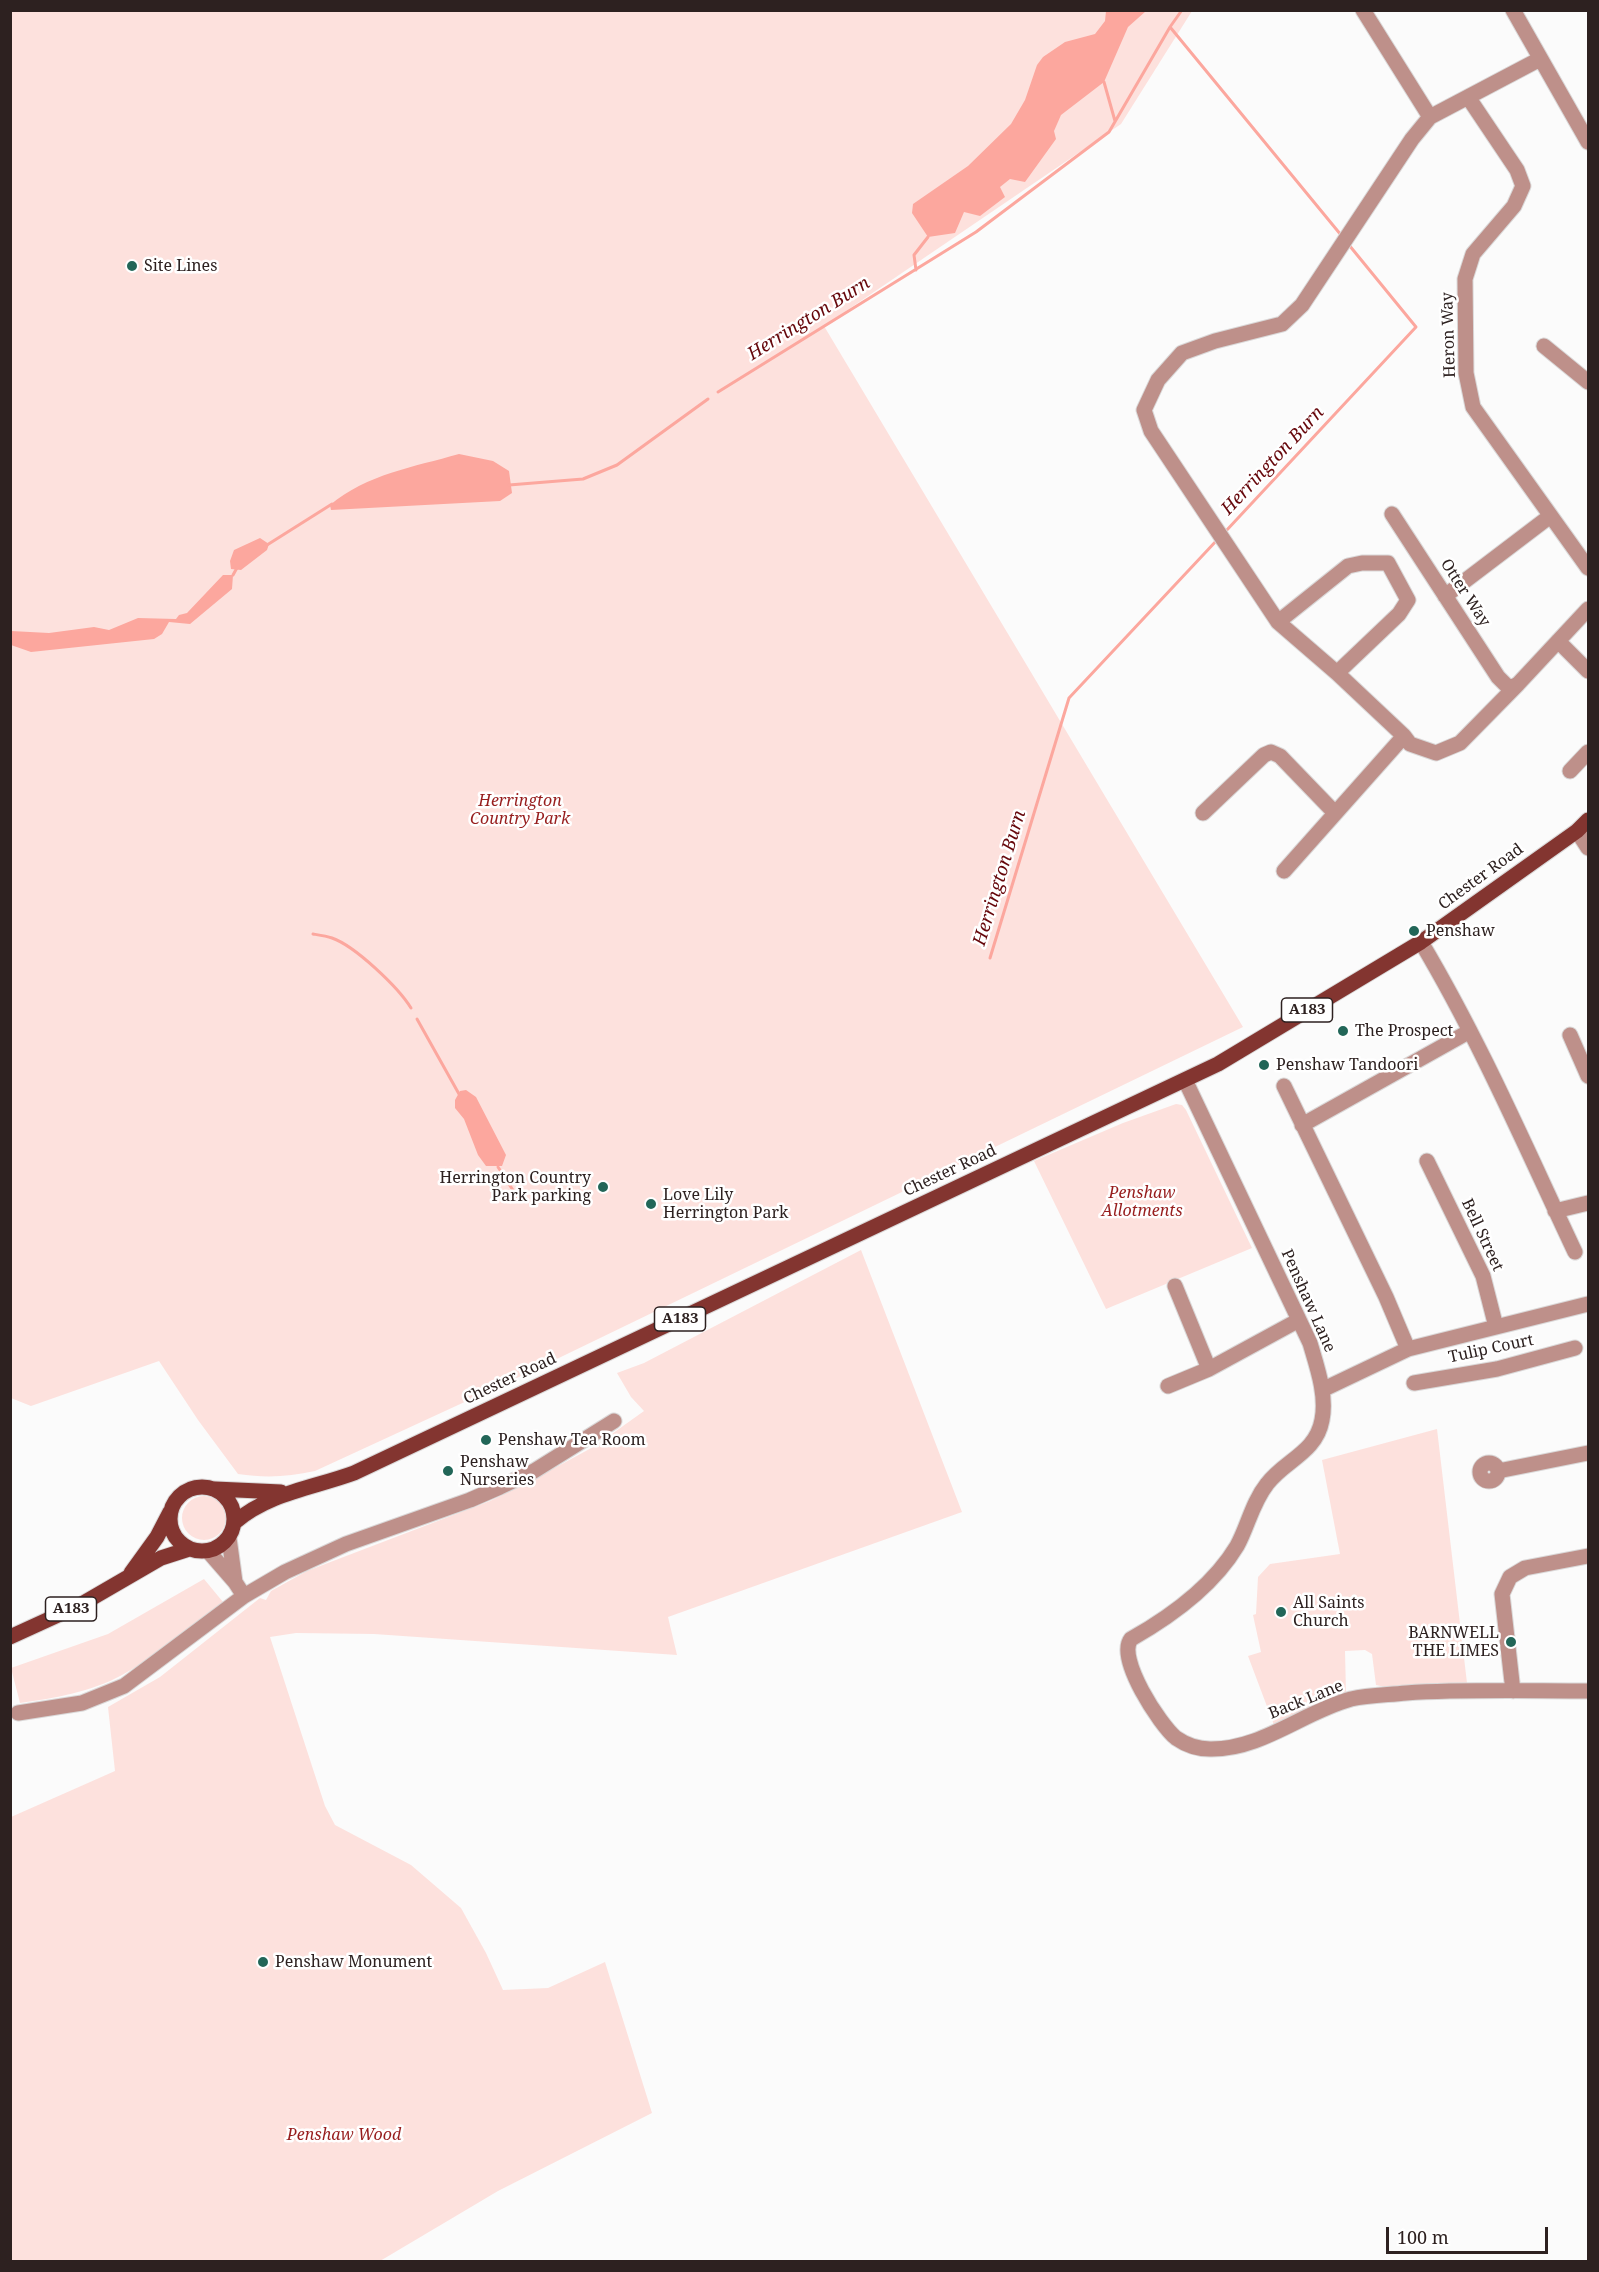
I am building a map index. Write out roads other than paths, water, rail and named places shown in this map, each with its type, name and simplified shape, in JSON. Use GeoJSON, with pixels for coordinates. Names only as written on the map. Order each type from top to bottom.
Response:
{"type":"FeatureCollection","features":[{"type":"Feature","properties":{"kind":"main road","name":"Chester Road"},"geometry":{"type":"LineString","coordinates":[[235,1522],[255,1507],[292,1492],[318,1486],[354,1473],[1218,1064],[1421,942],[1577,831],[1588,820]]}},
{"type":"Feature","properties":{"kind":"main road"},"geometry":{"type":"LineString","coordinates":[[200,1486],[222,1492],[232,1504],[235,1522],[229,1538],[220,1546],[208,1551],[189,1549],[175,1537],[170,1525],[170,1512],[176,1498],[189,1489],[200,1486]]}},
{"type":"Feature","properties":{"kind":"main road","name":"Chester Road"},"geometry":{"type":"LineString","coordinates":[[215,1489],[292,1492]]}},
{"type":"Feature","properties":{"kind":"main road","name":"A183"},"geometry":{"type":"LineString","coordinates":[[130,1575],[158,1536],[170,1512]]}},
{"type":"Feature","properties":{"kind":"main road","name":"A183"},"geometry":{"type":"LineString","coordinates":[[10,1637],[80,1605],[161,1558],[189,1549]]}},
{"type":"Feature","properties":{"kind":"street"},"geometry":{"type":"LineString","coordinates":[[1363,10],[1430,117]]}},
{"type":"Feature","properties":{"kind":"street"},"geometry":{"type":"LineString","coordinates":[[1513,10],[1588,142]]}},
{"type":"Feature","properties":{"kind":"street"},"geometry":{"type":"LineString","coordinates":[[1540,59],[1430,117],[1412,139],[1302,305],[1282,324],[1215,341],[1182,353],[1158,380],[1144,410],[1150,431],[1278,622],[1337,673],[1410,744],[1436,753],[1461,743],[1588,609]]}},
{"type":"Feature","properties":{"kind":"street","name":"Heron Way"},"geometry":{"type":"LineString","coordinates":[[1468,97],[1516,170],[1523,186],[1514,206],[1473,254],[1465,279],[1466,373],[1473,407],[1588,568]]}},
{"type":"Feature","properties":{"kind":"street"},"geometry":{"type":"LineString","coordinates":[[1544,346],[1588,383]]}},
{"type":"Feature","properties":{"kind":"street","name":"Otter Way"},"geometry":{"type":"LineString","coordinates":[[1392,514],[1498,677],[1507,686],[1515,685]]}},
{"type":"Feature","properties":{"kind":"street"},"geometry":{"type":"LineString","coordinates":[[1445,596],[1550,517]]}},
{"type":"Feature","properties":{"kind":"street"},"geometry":{"type":"LineString","coordinates":[[1278,622],[1348,566],[1362,563],[1388,563],[1408,600],[1399,614],[1337,673]]}},
{"type":"Feature","properties":{"kind":"street"},"geometry":{"type":"LineString","coordinates":[[1558,641],[1588,671]]}},
{"type":"Feature","properties":{"kind":"street"},"geometry":{"type":"LineString","coordinates":[[1284,871],[1404,736]]}},
{"type":"Feature","properties":{"kind":"street"},"geometry":{"type":"LineString","coordinates":[[1203,813],[1264,755],[1271,752],[1280,756],[1335,813]]}},
{"type":"Feature","properties":{"kind":"street"},"geometry":{"type":"LineString","coordinates":[[1570,771],[1588,752]]}},
{"type":"Feature","properties":{"kind":"street"},"geometry":{"type":"LineString","coordinates":[[1577,831],[1588,848]]}},
{"type":"Feature","properties":{"kind":"street"},"geometry":{"type":"LineString","coordinates":[[1421,942],[1448,987],[1470,1031],[1575,1252]]}},
{"type":"Feature","properties":{"kind":"street"},"geometry":{"type":"LineString","coordinates":[[1302,1125],[1470,1031]]}},
{"type":"Feature","properties":{"kind":"street"},"geometry":{"type":"LineString","coordinates":[[1570,1035],[1588,1076]]}},
{"type":"Feature","properties":{"kind":"street","name":"Penshaw Lane"},"geometry":{"type":"LineString","coordinates":[[1126,1654],[1127,1644],[1131,1639],[1159,1623],[1176,1609],[1212,1577],[1228,1559],[1268,1481],[1311,1446],[1318,1435],[1323,1419],[1322,1390],[1310,1343],[1185,1080]]}},
{"type":"Feature","properties":{"kind":"street"},"geometry":{"type":"LineString","coordinates":[[1284,1086],[1386,1297],[1408,1349]]}},
{"type":"Feature","properties":{"kind":"street","name":"Bell Street"},"geometry":{"type":"LineString","coordinates":[[1426,1161],[1483,1275],[1491,1328]]}},
{"type":"Feature","properties":{"kind":"street"},"geometry":{"type":"LineString","coordinates":[[1556,1211],[1588,1203]]}},
{"type":"Feature","properties":{"kind":"street"},"geometry":{"type":"LineString","coordinates":[[1175,1286],[1209,1369]]}},
{"type":"Feature","properties":{"kind":"street"},"geometry":{"type":"LineString","coordinates":[[1322,1390],[1408,1349],[1588,1304]]}},
{"type":"Feature","properties":{"kind":"street"},"geometry":{"type":"LineString","coordinates":[[1168,1386],[1209,1369],[1299,1320]]}},
{"type":"Feature","properties":{"kind":"street","name":"Tulip Court"},"geometry":{"type":"LineString","coordinates":[[1414,1383],[1497,1369],[1575,1348]]}},
{"type":"Feature","properties":{"kind":"street"},"geometry":{"type":"LineString","coordinates":[[18,1713],[73,1705],[124,1686],[244,1596],[315,1557],[470,1500],[534,1471],[614,1421]]}},
{"type":"Feature","properties":{"kind":"street"},"geometry":{"type":"LineString","coordinates":[[1498,1471],[1588,1453]]}},
{"type":"Feature","properties":{"kind":"street"},"geometry":{"type":"LineString","coordinates":[[229,1538],[236,1582]]}},
{"type":"Feature","properties":{"kind":"street"},"geometry":{"type":"LineString","coordinates":[[208,1551],[236,1582],[244,1596]]}},
{"type":"Feature","properties":{"kind":"street"},"geometry":{"type":"LineString","coordinates":[[1513,1691],[1502,1594],[1510,1577],[1525,1568],[1588,1556]]}},
{"type":"Feature","properties":{"kind":"street","name":"Back Lane"},"geometry":{"type":"LineString","coordinates":[[1126,1654],[1138,1684],[1163,1722],[1175,1737],[1199,1748],[1231,1748],[1251,1743],[1285,1726],[1350,1700],[1436,1691],[1588,1691]]}},
{"type":"Feature","properties":{"kind":"waterway","name":"Herrington Burn"},"geometry":{"type":"LineString","coordinates":[[1182,10],[1170,27],[1341,235]]}},
{"type":"Feature","properties":{"kind":"waterway","name":"Herrington Burn"},"geometry":{"type":"LineString","coordinates":[[718,392],[976,232],[1109,132],[1170,27]]}},
{"type":"Feature","properties":{"kind":"waterway"},"geometry":{"type":"LineString","coordinates":[[1104,82],[1115,121]]}},
{"type":"Feature","properties":{"kind":"waterway"},"geometry":{"type":"LineString","coordinates":[[916,270],[914,255],[928,237]]}},
{"type":"Feature","properties":{"kind":"waterway","name":"Herrington Burn"},"geometry":{"type":"LineString","coordinates":[[1225,532],[1416,327],[1349,245]]}},
{"type":"Feature","properties":{"kind":"waterway","name":"Herrington Burn"},"geometry":{"type":"LineString","coordinates":[[509,485],[583,479],[617,465],[708,399]]}},
{"type":"Feature","properties":{"kind":"waterway","name":"Herrington Burn"},"geometry":{"type":"LineString","coordinates":[[267,545],[332,504]]}},
{"type":"Feature","properties":{"kind":"waterway","name":"Herrington Burn"},"geometry":{"type":"LineString","coordinates":[[990,958],[1069,698],[1218,539]]}},
{"type":"Feature","properties":{"kind":"waterway","name":"Herrington Burn"},"geometry":{"type":"LineString","coordinates":[[233,575],[238,566]]}},
{"type":"Feature","properties":{"kind":"waterway"},"geometry":{"type":"LineString","coordinates":[[313,934],[341,942],[364,958],[411,1008]]}},
{"type":"Feature","properties":{"kind":"waterway"},"geometry":{"type":"LineString","coordinates":[[417,1019],[459,1094]]}},
{"type":"Feature","properties":{"kind":"waterway"},"geometry":{"type":"LineString","coordinates":[[498,1167],[518,1198]]}},
{"type":"Feature","properties":{"kind":"place","name":"Site Lines"},"geometry":{"type":"Point","coordinates":[132,266]}},
{"type":"Feature","properties":{"kind":"place","name":"Penshaw"},"geometry":{"type":"Point","coordinates":[1414,931]}},
{"type":"Feature","properties":{"kind":"place","name":"The Prospect"},"geometry":{"type":"Point","coordinates":[1343,1031]}},
{"type":"Feature","properties":{"kind":"place","name":"Penshaw Tandoori"},"geometry":{"type":"Point","coordinates":[1264,1065]}},
{"type":"Feature","properties":{"kind":"place","name":"Herrington Country Park parking"},"geometry":{"type":"Point","coordinates":[603,1187]}},
{"type":"Feature","properties":{"kind":"place","name":"Love Lily Herrington Park"},"geometry":{"type":"Point","coordinates":[651,1204]}},
{"type":"Feature","properties":{"kind":"place","name":"Penshaw Tea Room"},"geometry":{"type":"Point","coordinates":[486,1440]}},
{"type":"Feature","properties":{"kind":"place","name":"Penshaw Nurseries"},"geometry":{"type":"Point","coordinates":[448,1471]}},
{"type":"Feature","properties":{"kind":"place","name":"All Saints Church"},"geometry":{"type":"Point","coordinates":[1281,1612]}},
{"type":"Feature","properties":{"kind":"place","name":"BARNWELL THE LIMES"},"geometry":{"type":"Point","coordinates":[1511,1642]}},
{"type":"Feature","properties":{"kind":"place","name":"Penshaw Monument"},"geometry":{"type":"Point","coordinates":[263,1962]}},
{"type":"Feature","properties":{"kind":"park label","name":"Herrington Country Park"},"geometry":{"type":"Point","coordinates":[520,810]}},
{"type":"Feature","properties":{"kind":"park label","name":"Penshaw Allotments"},"geometry":{"type":"Point","coordinates":[1142,1202]}},
{"type":"Feature","properties":{"kind":"park label","name":"Penshaw Wood"},"geometry":{"type":"Point","coordinates":[344,2135]}}]}
